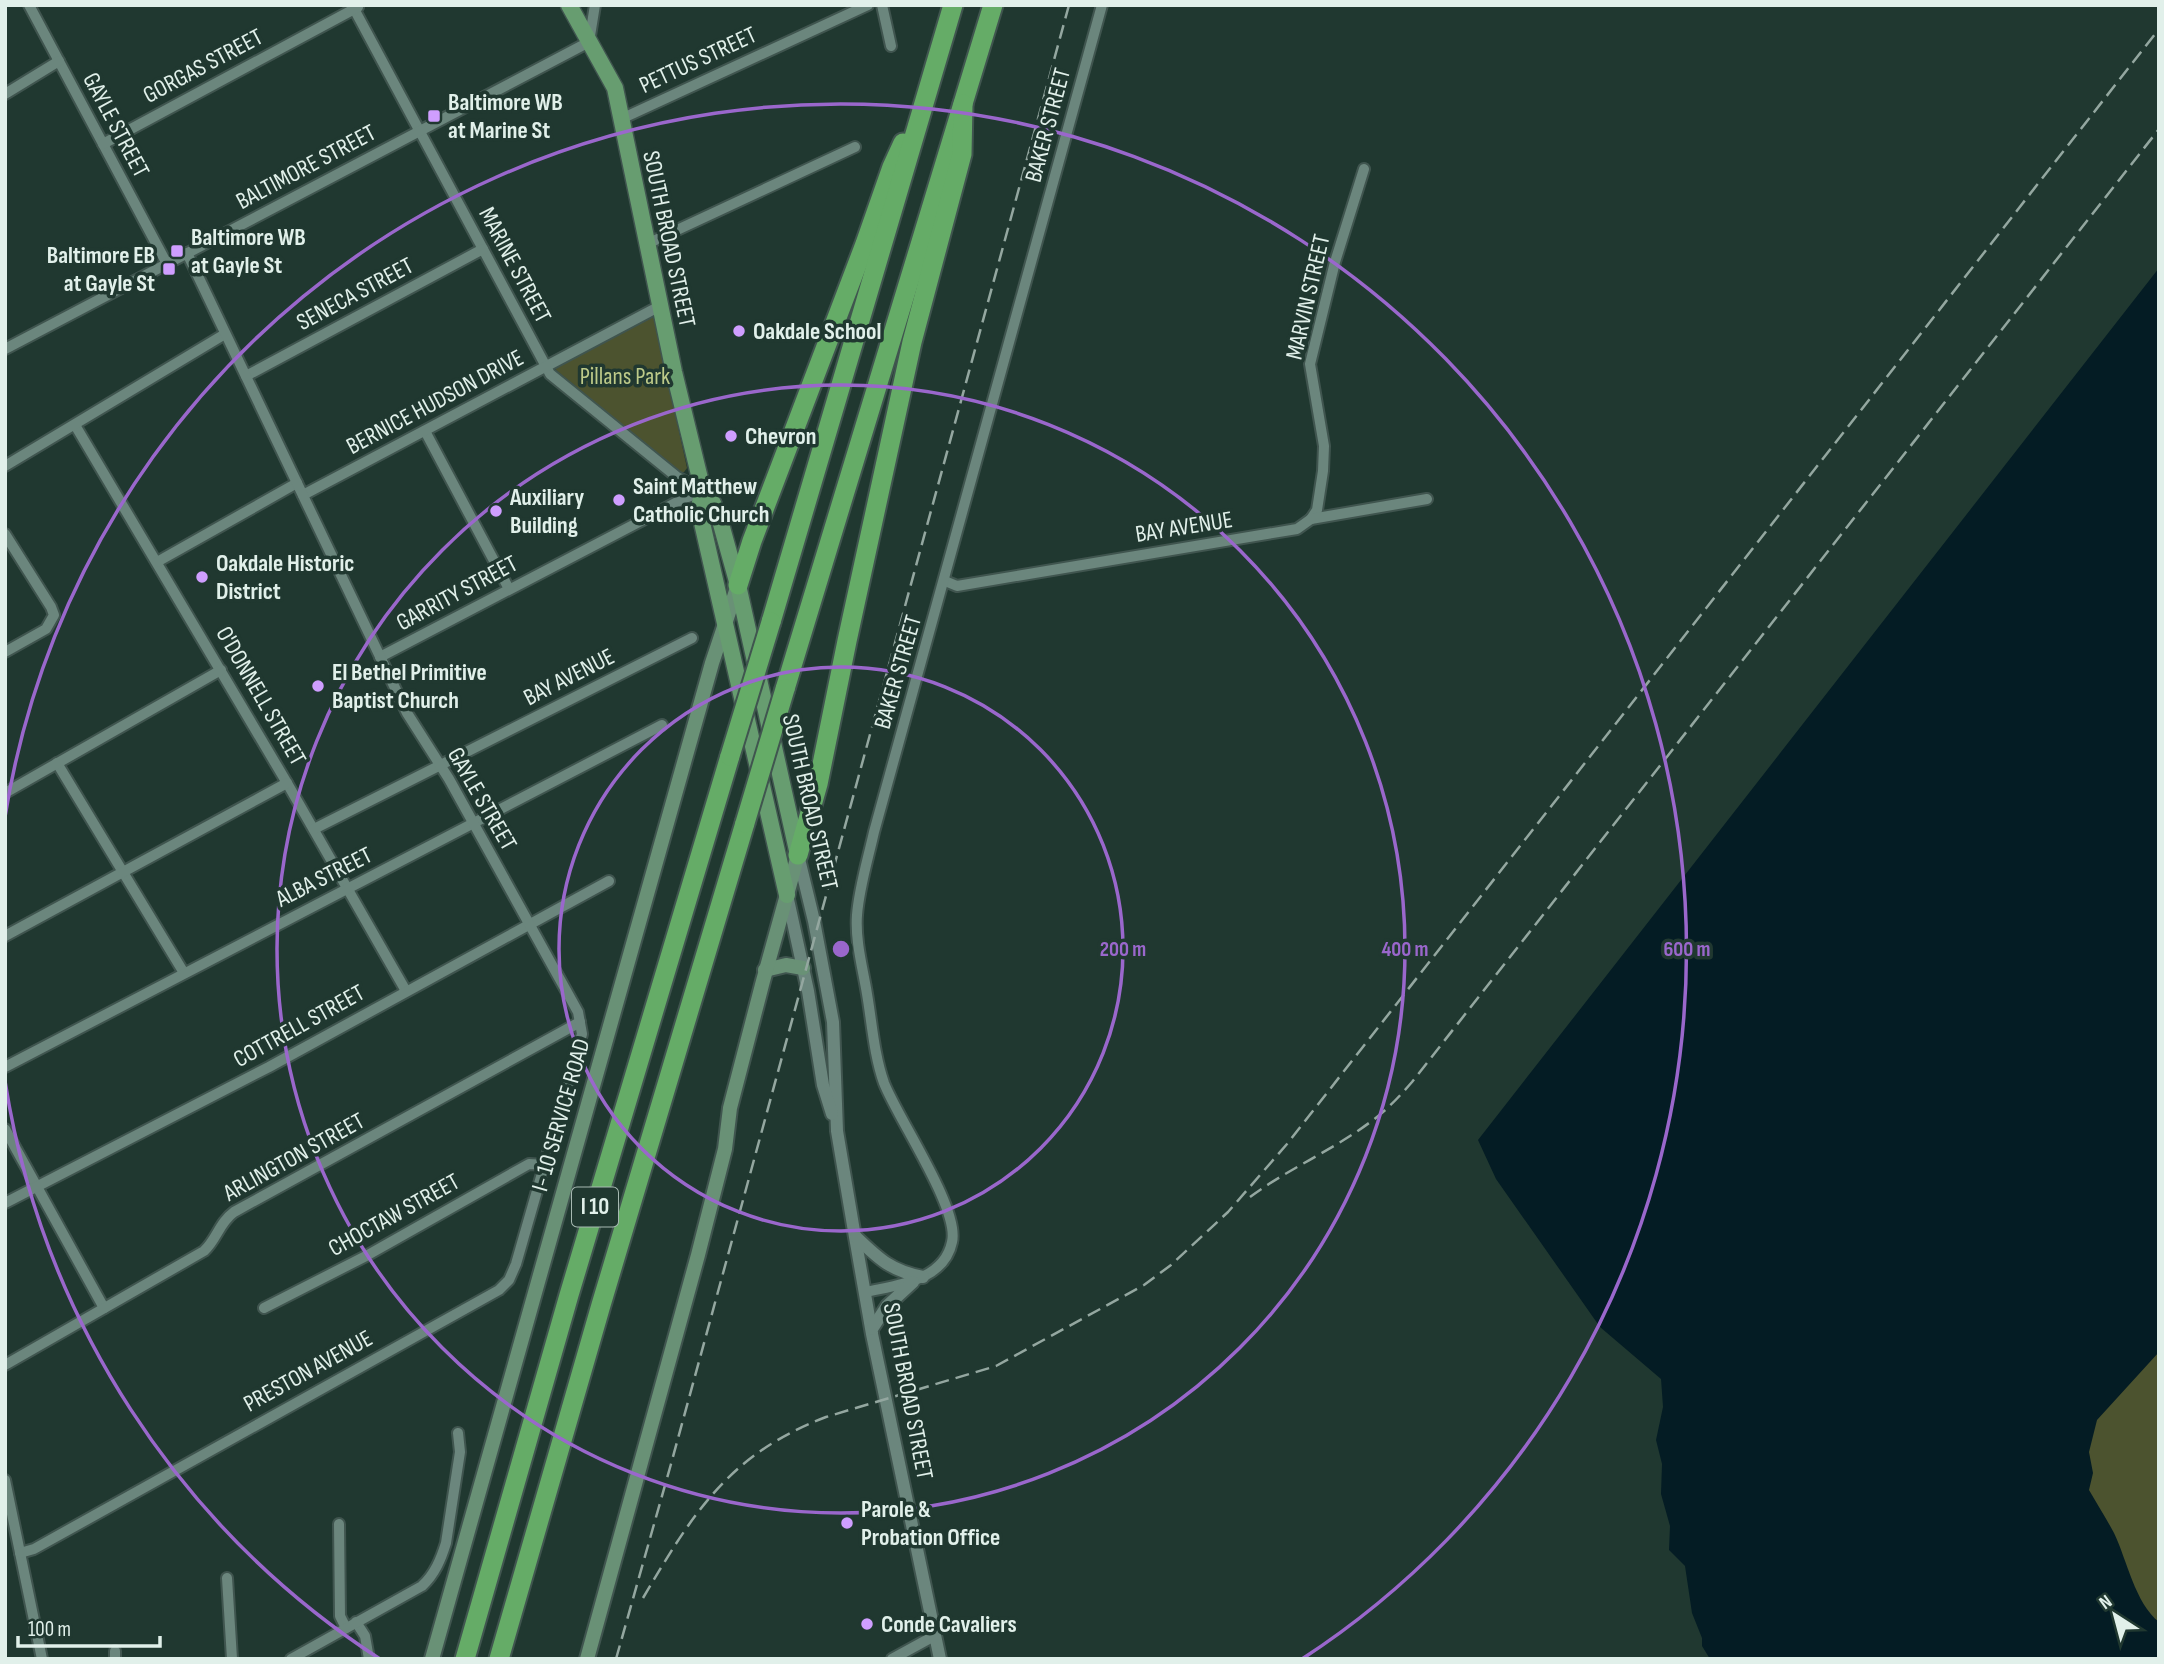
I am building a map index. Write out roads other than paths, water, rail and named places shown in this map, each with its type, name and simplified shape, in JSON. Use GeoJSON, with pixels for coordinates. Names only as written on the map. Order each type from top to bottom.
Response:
{"type":"FeatureCollection","features":[{"type":"Feature","properties":{"kind":"highway","name":"I 10"},"geometry":{"type":"LineString","coordinates":[[465,1659],[569,1295],[953,5]]}},
{"type":"Feature","properties":{"kind":"highway","name":"I 10"},"geometry":{"type":"LineString","coordinates":[[499,1659],[601,1305],[993,5]]}},
{"type":"Feature","properties":{"kind":"highway"},"geometry":{"type":"LineString","coordinates":[[738,585],[892,167],[928,92]]}},
{"type":"Feature","properties":{"kind":"highway"},"geometry":{"type":"LineString","coordinates":[[798,855],[818,784],[846,641],[912,342],[962,154],[963,104]]}},
{"type":"Feature","properties":{"kind":"main road","name":"SOUTH BROAD STREET"},"geometry":{"type":"LineString","coordinates":[[569,5],[615,88],[660,306],[703,491],[713,503],[721,524],[738,585],[798,855]]}},
{"type":"Feature","properties":{"kind":"main road","name":"SOUTH BROAD STREET"},"geometry":{"type":"LineString","coordinates":[[703,491],[700,514],[787,895]]}},
{"type":"Feature","properties":{"kind":"main road","name":"I- 10 SERVICE ROAD"},"geometry":{"type":"LineString","coordinates":[[432,1659],[708,676],[738,585]]}},
{"type":"Feature","properties":{"kind":"main road"},"geometry":{"type":"LineString","coordinates":[[587,1659],[726,1149],[730,1108],[798,855]]}},
{"type":"Feature","properties":{"kind":"main road"},"geometry":{"type":"LineString","coordinates":[[765,971],[786,965],[803,968]]}},
{"type":"Feature","properties":{"kind":"street","name":"GAYLE STREET"},"geometry":{"type":"LineString","coordinates":[[29,5],[167,264]]}},
{"type":"Feature","properties":{"kind":"street"},"geometry":{"type":"LineString","coordinates":[[589,42],[595,5]]}},
{"type":"Feature","properties":{"kind":"street","name":"PETTUS STREET"},"geometry":{"type":"LineString","coordinates":[[621,119],[868,5]]}},
{"type":"Feature","properties":{"kind":"street"},"geometry":{"type":"LineString","coordinates":[[881,5],[891,46]]}},
{"type":"Feature","properties":{"kind":"street","name":"BAKER STREET"},"geometry":{"type":"LineString","coordinates":[[918,1279],[939,1266],[948,1253],[953,1227],[884,1080],[878,1060],[856,916],[874,832],[1102,5]]}},
{"type":"Feature","properties":{"kind":"street","name":"MARINE STREET"},"geometry":{"type":"LineString","coordinates":[[356,6],[550,374],[677,477],[703,491]]}},
{"type":"Feature","properties":{"kind":"street","name":"GORGAS STREET"},"geometry":{"type":"LineString","coordinates":[[103,144],[356,6]]}},
{"type":"Feature","properties":{"kind":"street","name":"BALTIMORE STREET"},"geometry":{"type":"LineString","coordinates":[[5,349],[589,42]]}},
{"type":"Feature","properties":{"kind":"street"},"geometry":{"type":"LineString","coordinates":[[5,94],[59,61]]}},
{"type":"Feature","properties":{"kind":"street"},"geometry":{"type":"LineString","coordinates":[[647,244],[855,147]]}},
{"type":"Feature","properties":{"kind":"street","name":"MARVIN STREET"},"geometry":{"type":"LineString","coordinates":[[1311,519],[1317,510],[1324,471],[1324,446],[1310,365],[1335,262],[1364,169]]}},
{"type":"Feature","properties":{"kind":"street","name":"SENECA STREET"},"geometry":{"type":"LineString","coordinates":[[246,376],[483,249]]}},
{"type":"Feature","properties":{"kind":"street","name":"GAYLE STREET"},"geometry":{"type":"LineString","coordinates":[[187,253],[407,713],[450,779],[578,1012],[580,1022]]}},
{"type":"Feature","properties":{"kind":"street","name":"BERNICE HUDSON DRIVE"},"geometry":{"type":"LineString","coordinates":[[303,495],[660,306]]}},
{"type":"Feature","properties":{"kind":"street"},"geometry":{"type":"LineString","coordinates":[[5,466],[225,334]]}},
{"type":"Feature","properties":{"kind":"street","name":"O'DONNELL STREET"},"geometry":{"type":"LineString","coordinates":[[75,425],[407,991]]}},
{"type":"Feature","properties":{"kind":"street"},"geometry":{"type":"LineString","coordinates":[[425,431],[509,589]]}},
{"type":"Feature","properties":{"kind":"street"},"geometry":{"type":"LineString","coordinates":[[157,562],[297,483]]}},
{"type":"Feature","properties":{"kind":"street","name":"GARRITY STREET"},"geometry":{"type":"LineString","coordinates":[[380,657],[703,491]]}},
{"type":"Feature","properties":{"kind":"street","name":"BAY AVENUE"},"geometry":{"type":"LineString","coordinates":[[945,581],[957,586],[1297,529],[1311,519],[1427,499]]}},
{"type":"Feature","properties":{"kind":"street"},"geometry":{"type":"LineString","coordinates":[[5,534],[54,615],[46,629],[5,652]]}},
{"type":"Feature","properties":{"kind":"street","name":"BAY AVENUE"},"geometry":{"type":"LineString","coordinates":[[314,830],[692,638]]}},
{"type":"Feature","properties":{"kind":"street"},"geometry":{"type":"LineString","coordinates":[[5,793],[221,670]]}},
{"type":"Feature","properties":{"kind":"street","name":"ALBA STREET"},"geometry":{"type":"LineString","coordinates":[[5,1067],[662,725]]}},
{"type":"Feature","properties":{"kind":"street"},"geometry":{"type":"LineString","coordinates":[[57,763],[184,973]]}},
{"type":"Feature","properties":{"kind":"street"},"geometry":{"type":"LineString","coordinates":[[5,936],[287,783]]}},
{"type":"Feature","properties":{"kind":"street","name":"SOUTH BROAD STREET"},"geometry":{"type":"LineString","coordinates":[[798,855],[812,911],[832,1022],[838,1131],[855,1237],[940,1659]]}},
{"type":"Feature","properties":{"kind":"street","name":"COTTRELL STREET"},"geometry":{"type":"LineString","coordinates":[[5,1203],[269,1067],[609,881]]}},
{"type":"Feature","properties":{"kind":"street","name":"SOUTH BROAD STREET"},"geometry":{"type":"LineString","coordinates":[[787,895],[803,968],[823,1085],[838,1131]]}},
{"type":"Feature","properties":{"kind":"street","name":"PRESTON AVENUE"},"geometry":{"type":"LineString","coordinates":[[20,1553],[34,1549],[499,1290],[509,1280],[516,1264],[579,1048],[582,1034],[580,1022]]}},
{"type":"Feature","properties":{"kind":"street","name":"ARLINGTON STREET"},"geometry":{"type":"LineString","coordinates":[[5,1364],[204,1251],[224,1219],[234,1212],[580,1022]]}},
{"type":"Feature","properties":{"kind":"street"},"geometry":{"type":"LineString","coordinates":[[5,1129],[104,1308]]}},
{"type":"Feature","properties":{"kind":"street","name":"CHOCTAW STREET"},"geometry":{"type":"LineString","coordinates":[[264,1308],[366,1256],[529,1164],[545,1165]]}},
{"type":"Feature","properties":{"kind":"street"},"geometry":{"type":"LineString","coordinates":[[855,1237],[888,1266],[918,1279]]}},
{"type":"Feature","properties":{"kind":"street"},"geometry":{"type":"LineString","coordinates":[[866,1292],[918,1279]]}},
{"type":"Feature","properties":{"kind":"street"},"geometry":{"type":"LineString","coordinates":[[872,1329],[887,1306],[918,1279]]}},
{"type":"Feature","properties":{"kind":"street"},"geometry":{"type":"LineString","coordinates":[[291,1659],[430,1579],[442,1556],[448,1530],[460,1452],[458,1433]]}},
{"type":"Feature","properties":{"kind":"street"},"geometry":{"type":"LineString","coordinates":[[5,1480],[42,1659]]}},
{"type":"Feature","properties":{"kind":"street"},"geometry":{"type":"LineString","coordinates":[[339,1524],[340,1616],[365,1636],[369,1659]]}},
{"type":"Feature","properties":{"kind":"street"},"geometry":{"type":"LineString","coordinates":[[227,1578],[232,1659]]}},
{"type":"Feature","properties":{"kind":"street"},"geometry":{"type":"LineString","coordinates":[[892,1659],[934,1636]]}},
{"type":"Feature","properties":{"kind":"water"},"geometry":{"type":"Polygon","coordinates":[[[2159,268],[2159,1352],[2097,1420],[2089,1452],[2093,1473],[2089,1490],[2114,1533],[2138,1593],[2159,1622],[2159,1659],[1710,1659],[1702,1646],[1702,1638],[1692,1613],[1685,1566],[1669,1550],[1670,1526],[1661,1494],[1662,1464],[1656,1440],[1663,1407],[1661,1379],[1600,1327],[1496,1179],[1478,1140],[2159,268]]]}},
{"type":"Feature","properties":{"kind":"railway"},"geometry":{"type":"LineString","coordinates":[[616,1659],[1069,5]]}},
{"type":"Feature","properties":{"kind":"railway"},"geometry":{"type":"LineString","coordinates":[[643,1598],[697,1513],[739,1468],[764,1449],[792,1432],[826,1417],[996,1366],[1144,1285],[1171,1265],[1228,1212],[1287,1144],[2159,29]]}},
{"type":"Feature","properties":{"kind":"railway"},"geometry":{"type":"LineString","coordinates":[[1250,1197],[1369,1123],[1392,1104],[1412,1082],[2159,129]]}},
{"type":"Feature","properties":{"kind":"place","name":"Baltimore WB at Marine St"},"geometry":{"type":"Point","coordinates":[434,116]}},
{"type":"Feature","properties":{"kind":"place","name":"Baltimore WB at Gayle St"},"geometry":{"type":"Point","coordinates":[177,251]}},
{"type":"Feature","properties":{"kind":"place","name":"Baltimore EB at Gayle St"},"geometry":{"type":"Point","coordinates":[169,269]}},
{"type":"Feature","properties":{"kind":"place","name":"Oakdale School"},"geometry":{"type":"Point","coordinates":[739,331]}},
{"type":"Feature","properties":{"kind":"place","name":"Chevron"},"geometry":{"type":"Point","coordinates":[731,436]}},
{"type":"Feature","properties":{"kind":"place","name":"Saint Matthew Catholic Church"},"geometry":{"type":"Point","coordinates":[619,500]}},
{"type":"Feature","properties":{"kind":"place","name":"Auxiliary Building"},"geometry":{"type":"Point","coordinates":[496,511]}},
{"type":"Feature","properties":{"kind":"place","name":"Oakdale Historic District"},"geometry":{"type":"Point","coordinates":[202,577]}},
{"type":"Feature","properties":{"kind":"place","name":"El Bethel Primitive Baptist Church"},"geometry":{"type":"Point","coordinates":[318,686]}},
{"type":"Feature","properties":{"kind":"place","name":"Parole & Probation Office"},"geometry":{"type":"Point","coordinates":[847,1523]}},
{"type":"Feature","properties":{"kind":"place","name":"Conde Cavaliers"},"geometry":{"type":"Point","coordinates":[867,1624]}},
{"type":"Feature","properties":{"kind":"park label","name":"Pillans Park"},"geometry":{"type":"Point","coordinates":[625,376]}}]}
